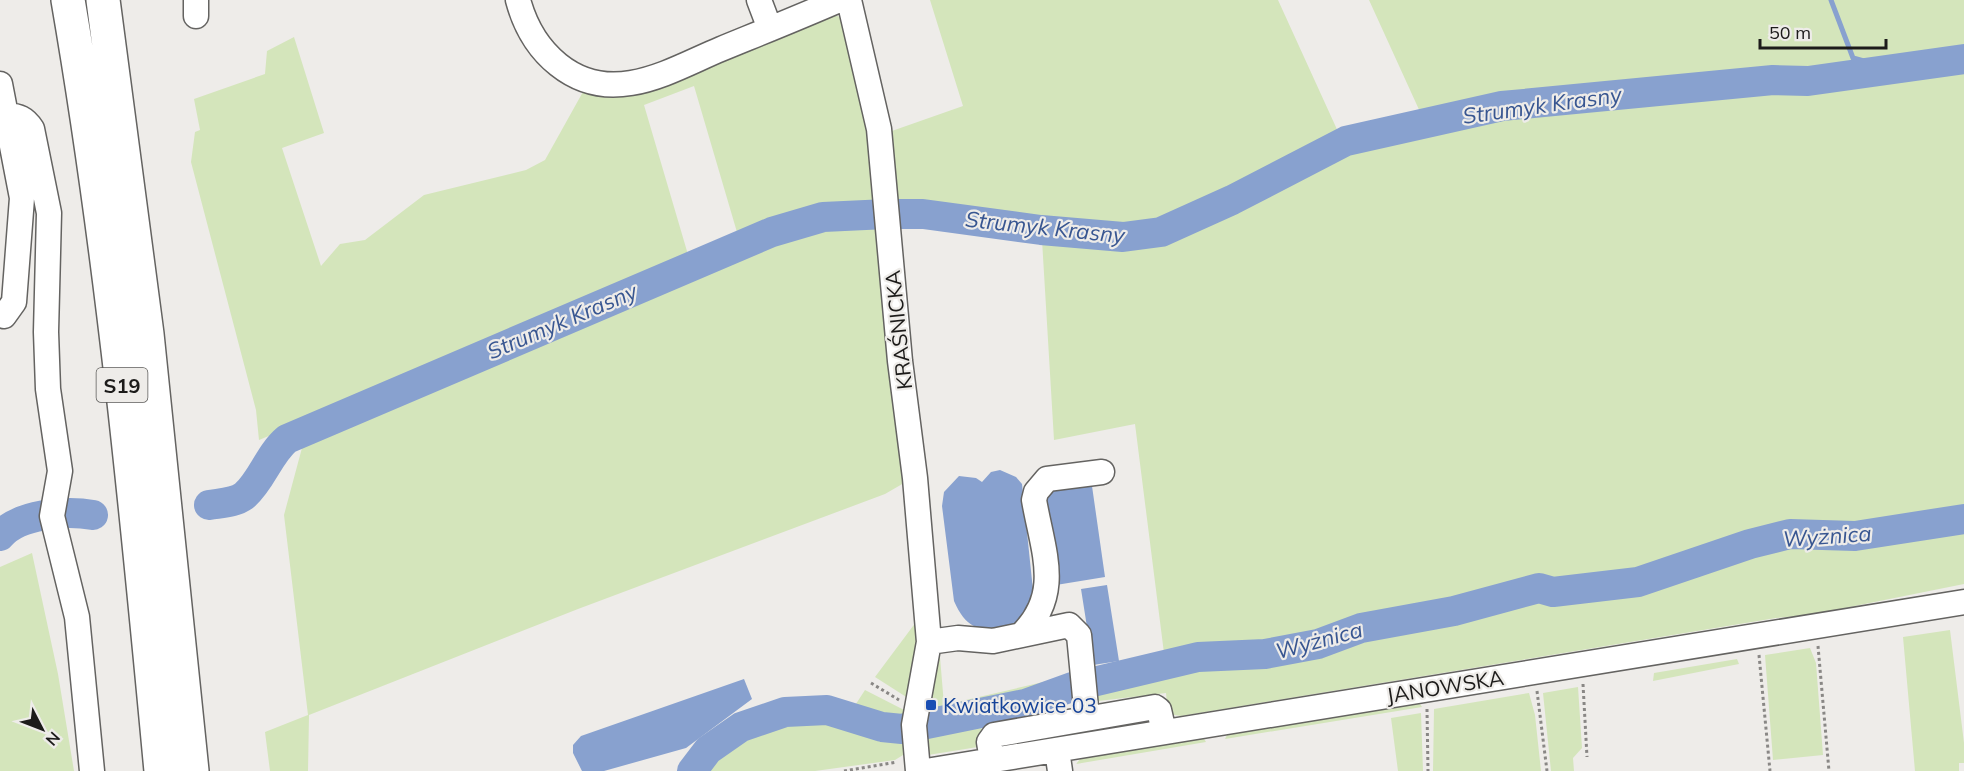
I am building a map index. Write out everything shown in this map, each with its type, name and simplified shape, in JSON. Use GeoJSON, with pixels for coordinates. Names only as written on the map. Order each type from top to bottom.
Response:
{"type":"FeatureCollection","features":[{"type":"Feature","properties":{"kind":"highway","name":"S19"},"geometry":{"type":"LineString","coordinates":[[68,0],[95,176],[147,473],[192,771]]}},
{"type":"Feature","properties":{"kind":"highway","name":"S19"},"geometry":{"type":"LineString","coordinates":[[103,0],[130,194],[147,473],[161,771]]}},
{"type":"Feature","properties":{"kind":"street"},"geometry":{"type":"LineString","coordinates":[[518,0],[530,32],[540,48],[555,63],[583,80],[614,85],[633,83],[673,69],[840,0]]}},
{"type":"Feature","properties":{"kind":"street"},"geometry":{"type":"LineString","coordinates":[[759,0],[770,29]]}},
{"type":"Feature","properties":{"kind":"street","name":"KRAŚNICKA"},"geometry":{"type":"LineString","coordinates":[[849,0],[879,129],[900,361],[915,478],[929,642],[915,711],[914,739],[918,771]]}},
{"type":"Feature","properties":{"kind":"street"},"geometry":{"type":"LineString","coordinates":[[0,84],[22,198],[14,303],[4,316]]}},
{"type":"Feature","properties":{"kind":"street"},"geometry":{"type":"LineString","coordinates":[[6,115],[18,116],[27,121],[32,129],[49,213],[46,332],[48,389],[60,471],[53,515],[77,617],[92,771]]}},
{"type":"Feature","properties":{"kind":"street"},"geometry":{"type":"LineString","coordinates":[[1020,635],[1037,617],[1047,591],[1034,500],[1036,492],[1047,479],[1102,472]]}},
{"type":"Feature","properties":{"kind":"street","name":"JANOWSKA"},"geometry":{"type":"LineString","coordinates":[[926,771],[992,760],[1059,760],[1164,732],[1964,602]]}},
{"type":"Feature","properties":{"kind":"street"},"geometry":{"type":"LineString","coordinates":[[929,642],[958,638],[993,641],[1069,625],[1079,635],[1085,699]]}},
{"type":"Feature","properties":{"kind":"street"},"geometry":{"type":"LineString","coordinates":[[992,760],[990,742],[994,735],[1085,699],[1155,707],[1159,710],[1164,732]]}},
{"type":"Feature","properties":{"kind":"path"},"geometry":{"type":"LineString","coordinates":[[1814,626],[1819,646],[1829,771]]}},
{"type":"Feature","properties":{"kind":"path"},"geometry":{"type":"LineString","coordinates":[[1759,635],[1770,771]]}},
{"type":"Feature","properties":{"kind":"path"},"geometry":{"type":"LineString","coordinates":[[1581,664],[1587,757]]}},
{"type":"Feature","properties":{"kind":"path"},"geometry":{"type":"LineString","coordinates":[[1535,672],[1547,771]]}},
{"type":"Feature","properties":{"kind":"path"},"geometry":{"type":"LineString","coordinates":[[871,683],[915,711]]}},
{"type":"Feature","properties":{"kind":"path"},"geometry":{"type":"LineString","coordinates":[[1424,690],[1428,771]]}},
{"type":"Feature","properties":{"kind":"green space"},"geometry":{"type":"Polygon","coordinates":[[[930,0],[1278,0],[1340,136],[1158,226],[1122,228],[1041,220],[1041,226],[897,210],[889,132],[963,106],[930,0]]]}},
{"type":"Feature","properties":{"kind":"green space"},"geometry":{"type":"Polygon","coordinates":[[[1369,0],[1964,0],[1964,55],[1807,76],[1783,74],[1499,99],[1421,114],[1369,0]]]}},
{"type":"Feature","properties":{"kind":"green space"},"geometry":{"type":"Polygon","coordinates":[[[833,15],[841,17],[867,113],[878,209],[823,212],[739,239],[694,86],[644,105],[689,258],[509,337],[259,440],[256,410],[191,162],[195,132],[200,130],[194,99],[265,74],[267,51],[294,37],[324,133],[282,148],[321,266],[340,244],[365,240],[424,195],[526,170],[545,160],[584,90],[833,15]]]}},
{"type":"Feature","properties":{"kind":"green space"},"geometry":{"type":"Polygon","coordinates":[[[1964,65],[1964,515],[1855,532],[1785,529],[1641,576],[1554,587],[1537,584],[1450,607],[1367,623],[1307,642],[1266,650],[1198,655],[1165,661],[1135,424],[1054,440],[1042,240],[1153,243],[1179,233],[1343,151],[1488,117],[1839,84],[1964,65]]]}},
{"type":"Feature","properties":{"kind":"green space"},"geometry":{"type":"Polygon","coordinates":[[[879,217],[922,630],[911,700],[875,677],[916,622],[904,483],[885,494],[578,609],[309,715],[308,771],[270,771],[265,732],[308,715],[284,515],[306,433],[773,234],[823,219],[879,217]]]}},
{"type":"Feature","properties":{"kind":"green space"},"geometry":{"type":"Polygon","coordinates":[[[1964,523],[1964,584],[1810,615],[1776,618],[1181,716],[1168,714],[1166,693],[1090,702],[1089,685],[1200,660],[1264,658],[1317,649],[1362,632],[1456,614],[1539,591],[1551,596],[1637,586],[1791,538],[1852,541],[1964,523]]]}},
{"type":"Feature","properties":{"kind":"green space"},"geometry":{"type":"Polygon","coordinates":[[[32,553],[58,674],[74,771],[0,771],[0,567],[32,553]]]}},
{"type":"Feature","properties":{"kind":"green space"},"geometry":{"type":"Polygon","coordinates":[[[1950,630],[1964,743],[1964,763],[1959,763],[1959,771],[1915,771],[1903,637],[1950,630]]]}},
{"type":"Feature","properties":{"kind":"green space"},"geometry":{"type":"Polygon","coordinates":[[[939,645],[944,705],[1078,674],[1078,683],[1024,703],[921,723],[939,645]]]}},
{"type":"Feature","properties":{"kind":"green space"},"geometry":{"type":"Polygon","coordinates":[[[1810,648],[1816,663],[1823,755],[1773,760],[1765,655],[1810,648]]]}},
{"type":"Feature","properties":{"kind":"green space"},"geometry":{"type":"Polygon","coordinates":[[[1737,659],[1739,664],[1653,681],[1654,673],[1737,659]]]}},
{"type":"Feature","properties":{"kind":"green space"},"geometry":{"type":"Polygon","coordinates":[[[1578,687],[1582,748],[1573,758],[1574,771],[1551,771],[1543,693],[1578,687]]]}},
{"type":"Feature","properties":{"kind":"green space"},"geometry":{"type":"Polygon","coordinates":[[[1072,688],[1080,695],[1033,715],[981,726],[984,746],[928,755],[921,728],[1025,706],[1072,688]]]}},
{"type":"Feature","properties":{"kind":"green space"},"geometry":{"type":"Polygon","coordinates":[[[865,690],[908,712],[905,725],[879,722],[852,710],[865,690]]]}},
{"type":"Feature","properties":{"kind":"green space"},"geometry":{"type":"Polygon","coordinates":[[[1529,693],[1535,715],[1541,771],[1433,771],[1434,709],[1529,693]]]}},
{"type":"Feature","properties":{"kind":"green space"},"geometry":{"type":"Polygon","coordinates":[[[1418,701],[1422,707],[1225,739],[1228,733],[1418,701]]]}},
{"type":"Feature","properties":{"kind":"green space"},"geometry":{"type":"Polygon","coordinates":[[[805,712],[831,715],[906,732],[903,755],[895,760],[815,771],[697,771],[707,757],[730,735],[757,722],[805,712]]]}},
{"type":"Feature","properties":{"kind":"green space"},"geometry":{"type":"Polygon","coordinates":[[[1421,713],[1423,771],[1398,771],[1391,718],[1421,713]]]}},
{"type":"Feature","properties":{"kind":"green space"},"geometry":{"type":"Polygon","coordinates":[[[1203,737],[1206,742],[1076,764],[1082,757],[1203,737]]]}},
{"type":"Feature","properties":{"kind":"water"},"geometry":{"type":"Polygon","coordinates":[[[1000,470],[1016,477],[1022,484],[1034,600],[1027,618],[1003,634],[973,625],[958,610],[954,601],[942,506],[944,492],[959,476],[976,478],[982,482],[991,472],[1000,470]]]}},
{"type":"Feature","properties":{"kind":"water"},"geometry":{"type":"Polygon","coordinates":[[[1091,479],[1105,577],[1056,585],[1042,504],[1052,484],[1091,479]]]}},
{"type":"Feature","properties":{"kind":"water"},"geometry":{"type":"Polygon","coordinates":[[[1107,585],[1119,661],[1093,665],[1081,589],[1107,585]]]}},
{"type":"Feature","properties":{"kind":"water"},"geometry":{"type":"Polygon","coordinates":[[[744,679],[752,699],[686,748],[604,771],[582,771],[573,753],[573,745],[581,736],[744,679]]]}},
{"type":"Feature","properties":{"kind":"waterway"},"geometry":{"type":"LineString","coordinates":[[1831,0],[1853,58],[1875,64],[1882,70]]}},
{"type":"Feature","properties":{"kind":"waterway","name":"Strumyk Krasny"},"geometry":{"type":"LineString","coordinates":[[209,505],[233,501],[245,495],[275,452],[287,439],[772,232],[823,217],[923,214],[1041,230],[1123,237],[1161,232],[1232,200],[1346,141],[1502,106],[1773,80],[1808,81],[1964,59]]}},
{"type":"Feature","properties":{"kind":"waterway","name":"Strumyk Krasny"},"geometry":{"type":"LineString","coordinates":[[0,536],[18,523],[43,515],[70,513],[93,515]]}},
{"type":"Feature","properties":{"kind":"waterway","name":"Wyżnica"},"geometry":{"type":"LineString","coordinates":[[692,771],[708,750],[741,727],[785,712],[827,710],[882,727],[902,729],[1025,704],[1072,687],[1198,657],[1265,654],[1318,644],[1361,628],[1454,611],[1539,588],[1553,592],[1638,582],[1750,544],[1790,534],[1855,536],[1964,519]]}},
{"type":"Feature","properties":{"kind":"place","name":"Kwiatkowice 03"},"geometry":{"type":"Point","coordinates":[931,705]}}]}
